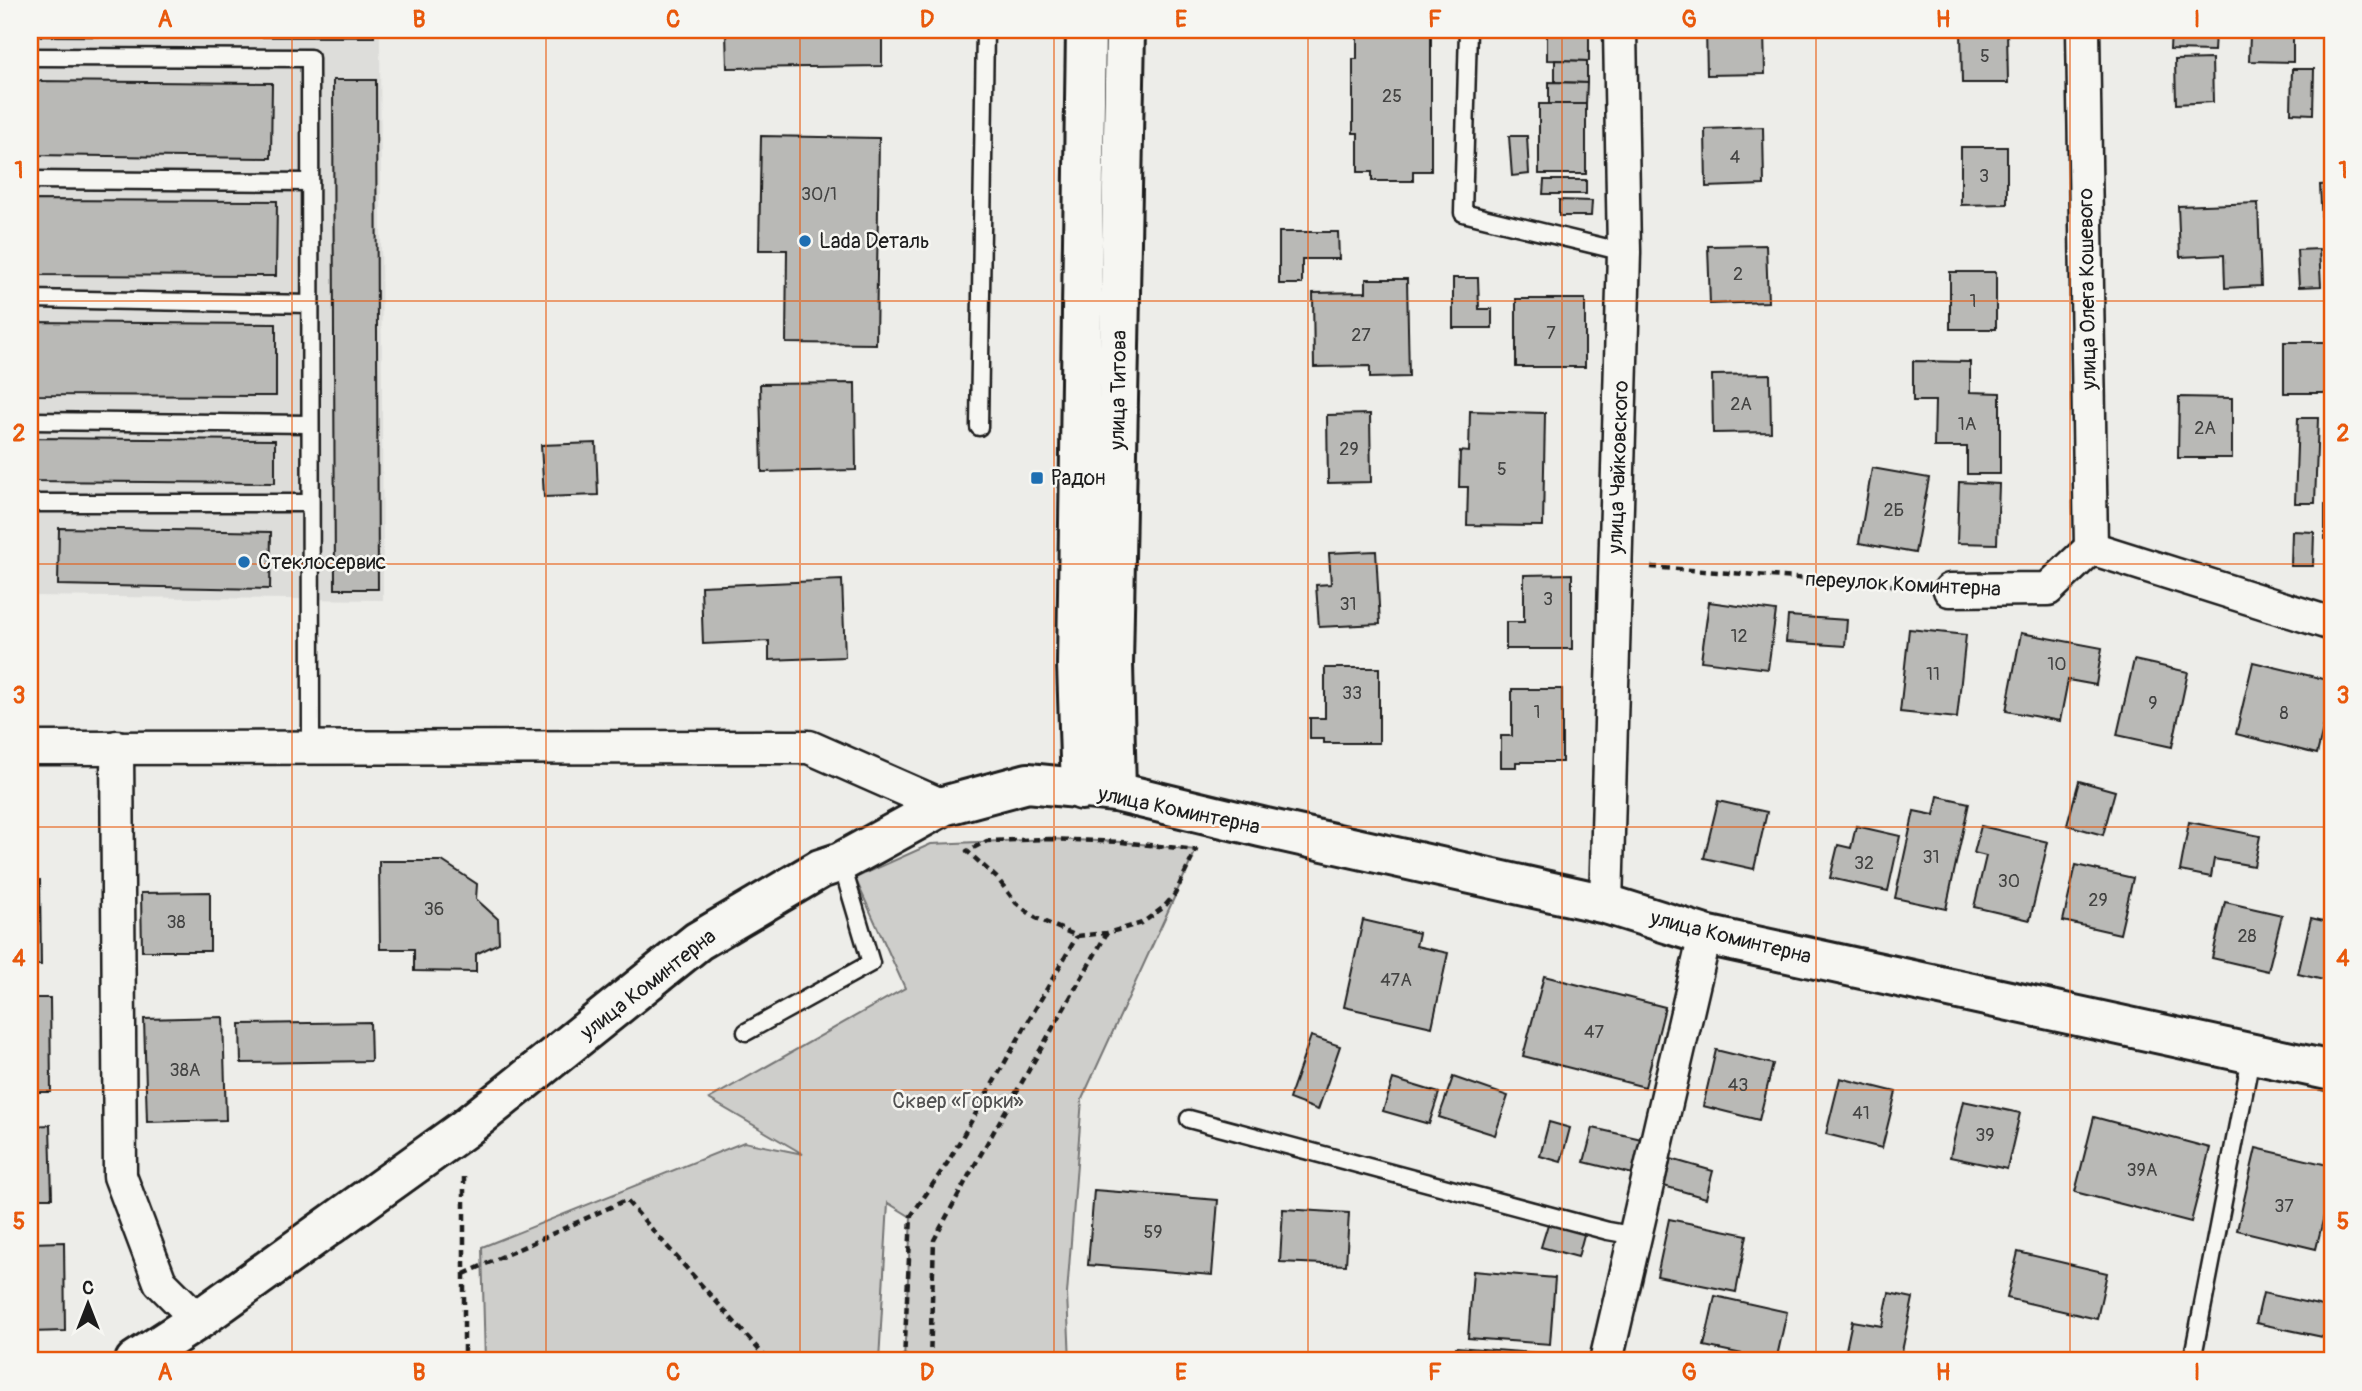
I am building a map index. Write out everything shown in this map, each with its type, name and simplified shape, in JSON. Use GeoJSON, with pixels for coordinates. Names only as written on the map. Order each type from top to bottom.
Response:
{"type":"FeatureCollection","features":[{"type":"Feature","properties":{"kind":"street","name":"улица Титова"},"geometry":{"type":"LineString","coordinates":[[1086,30],[1077,664],[1098,791]]}},
{"type":"Feature","properties":{"kind":"street","name":"улица Титова"},"geometry":{"type":"LineString","coordinates":[[1098,791],[1113,664],[1125,30]]}},
{"type":"Feature","properties":{"kind":"street","name":"улица Чайковского"},"geometry":{"type":"LineString","coordinates":[[1606,904],[1624,252],[1620,30]]}},
{"type":"Feature","properties":{"kind":"street","name":"улица Олега Кошевого"},"geometry":{"type":"LineString","coordinates":[[2083,30],[2091,548]]}},
{"type":"Feature","properties":{"kind":"street","name":"переулок Коминтерна"},"geometry":{"type":"LineString","coordinates":[[1951,590],[2048,589],[2091,548]]}},
{"type":"Feature","properties":{"kind":"street"},"geometry":{"type":"LineString","coordinates":[[2091,548],[2332,624]]}},
{"type":"Feature","properties":{"kind":"street"},"geometry":{"type":"LineString","coordinates":[[117,747],[120,1177],[160,1282],[198,1320]]}},
{"type":"Feature","properties":{"kind":"street"},"geometry":{"type":"LineString","coordinates":[[30,748],[809,747],[943,806]]}},
{"type":"Feature","properties":{"kind":"street","name":"улица Коминтерна"},"geometry":{"type":"LineString","coordinates":[[135,1361],[198,1320],[464,1129],[698,941],[820,869],[841,862],[943,806],[1028,783],[1098,791],[1606,904],[1705,935],[2332,1071]]}},
{"type":"Feature","properties":{"kind":"street"},"geometry":{"type":"LineString","coordinates":[[1606,1361],[1705,935]]}},
{"type":"Feature","properties":{"kind":"lane"},"geometry":{"type":"LineString","coordinates":[[979,427],[985,30]]}},
{"type":"Feature","properties":{"kind":"lane"},"geometry":{"type":"LineString","coordinates":[[1468,30],[1462,213],[1624,252]]}},
{"type":"Feature","properties":{"kind":"lane"},"geometry":{"type":"LineString","coordinates":[[30,57],[310,58],[311,747]]}},
{"type":"Feature","properties":{"kind":"lane"},"geometry":{"type":"LineString","coordinates":[[30,180],[310,182]]}},
{"type":"Feature","properties":{"kind":"lane"},"geometry":{"type":"LineString","coordinates":[[30,299],[310,304]]}},
{"type":"Feature","properties":{"kind":"lane"},"geometry":{"type":"LineString","coordinates":[[30,421],[310,424]]}},
{"type":"Feature","properties":{"kind":"lane"},"geometry":{"type":"LineString","coordinates":[[30,503],[310,503]]}},
{"type":"Feature","properties":{"kind":"lane"},"geometry":{"type":"LineString","coordinates":[[746,1032],[871,963],[841,862]]}},
{"type":"Feature","properties":{"kind":"lane"},"geometry":{"type":"LineString","coordinates":[[2192,1361],[2252,1052]]}},
{"type":"Feature","properties":{"kind":"lane"},"geometry":{"type":"LineString","coordinates":[[1189,1119],[1608,1231],[1636,1236]]}},
{"type":"Feature","properties":{"kind":"path","name":"переулок Коминтерна"},"geometry":{"type":"LineString","coordinates":[[1615,564],[1951,590]]}},
{"type":"Feature","properties":{"kind":"path"},"geometry":{"type":"LineString","coordinates":[[1049,839],[1196,849],[1175,894],[1164,907],[1142,923],[1107,933],[1077,936],[1036,918],[1016,903],[998,879],[967,851],[987,841],[1049,839]]}},
{"type":"Feature","properties":{"kind":"path"},"geometry":{"type":"LineString","coordinates":[[930,1361],[934,1240],[968,1175],[1107,933]]}},
{"type":"Feature","properties":{"kind":"path"},"geometry":{"type":"LineString","coordinates":[[904,1361],[911,1216],[948,1162],[1077,936]]}},
{"type":"Feature","properties":{"kind":"path"},"geometry":{"type":"LineString","coordinates":[[464,1129],[464,1361]]}},
{"type":"Feature","properties":{"kind":"path"},"geometry":{"type":"LineString","coordinates":[[464,1274],[626,1200],[769,1361]]}},
{"type":"Feature","properties":{"kind":"shaded area"},"geometry":{"type":"Polygon","coordinates":[[[30,30],[380,30],[383,600],[30,596],[30,30]]]}},
{"type":"Feature","properties":{"kind":"green space","name":"Сквер «Горки»"},"geometry":{"type":"Polygon","coordinates":[[[1049,839],[1122,842],[1196,850],[1082,1099],[1067,1294],[1070,1361],[904,1361],[911,1217],[888,1203],[879,1361],[485,1361],[482,1247],[744,1142],[803,1154],[709,1099],[905,988],[855,878],[931,844],[1049,839]]]}},
{"type":"Feature","properties":{"kind":"building"},"geometry":{"type":"Polygon","coordinates":[[[30,30],[374,30],[374,37],[30,36],[30,30]]]}},
{"type":"Feature","properties":{"kind":"building"},"geometry":{"type":"Polygon","coordinates":[[[882,30],[882,66],[727,68],[726,32],[882,30]]]}},
{"type":"Feature","properties":{"kind":"building"},"geometry":{"type":"Polygon","coordinates":[[[1357,30],[1431,30],[1431,171],[1413,171],[1413,181],[1372,181],[1372,172],[1358,172],[1358,133],[1353,133],[1353,59],[1357,59],[1357,30]]]}},
{"type":"Feature","properties":{"kind":"building"},"geometry":{"type":"Polygon","coordinates":[[[1547,30],[1589,30],[1589,61],[1547,60],[1547,30]]]}},
{"type":"Feature","properties":{"kind":"building"},"geometry":{"type":"Polygon","coordinates":[[[1706,30],[1764,30],[1765,74],[1707,75],[1706,30]]]}},
{"type":"Feature","properties":{"kind":"building"},"geometry":{"type":"Polygon","coordinates":[[[1961,30],[2007,30],[2008,83],[1962,83],[1961,30]]]}},
{"type":"Feature","properties":{"kind":"building"},"geometry":{"type":"Polygon","coordinates":[[[2171,30],[2215,32],[2214,51],[2170,50],[2171,30]]]}},
{"type":"Feature","properties":{"kind":"building"},"geometry":{"type":"Polygon","coordinates":[[[2250,35],[2293,37],[2293,62],[2249,61],[2250,35]]]}},
{"type":"Feature","properties":{"kind":"building"},"geometry":{"type":"Polygon","coordinates":[[[2328,38],[2332,38],[2332,60],[2326,59],[2328,38]]]}},
{"type":"Feature","properties":{"kind":"building"},"geometry":{"type":"Polygon","coordinates":[[[2212,59],[2213,102],[2176,104],[2175,60],[2212,59]]]}},
{"type":"Feature","properties":{"kind":"building"},"geometry":{"type":"Polygon","coordinates":[[[1555,60],[1587,61],[1587,83],[1555,82],[1555,60]]]}},
{"type":"Feature","properties":{"kind":"building"},"geometry":{"type":"Polygon","coordinates":[[[2292,69],[2314,69],[2313,114],[2291,113],[2292,69]]]}},
{"type":"Feature","properties":{"kind":"building"},"geometry":{"type":"Polygon","coordinates":[[[333,80],[376,80],[378,589],[335,589],[333,80]]]}},
{"type":"Feature","properties":{"kind":"building"},"geometry":{"type":"Polygon","coordinates":[[[30,81],[272,83],[271,158],[30,155],[30,81]]]}},
{"type":"Feature","properties":{"kind":"building"},"geometry":{"type":"Polygon","coordinates":[[[1549,82],[1587,83],[1586,104],[1549,104],[1549,82]]]}},
{"type":"Feature","properties":{"kind":"building"},"geometry":{"type":"Polygon","coordinates":[[[1539,104],[1586,104],[1586,174],[1539,174],[1539,104]]]}},
{"type":"Feature","properties":{"kind":"building"},"geometry":{"type":"Polygon","coordinates":[[[1763,127],[1764,185],[1706,187],[1705,129],[1763,127]]]}},
{"type":"Feature","properties":{"kind":"building"},"geometry":{"type":"Polygon","coordinates":[[[761,136],[879,138],[876,344],[786,343],[787,250],[759,250],[761,136]]]}},
{"type":"Feature","properties":{"kind":"building"},"geometry":{"type":"Polygon","coordinates":[[[1509,136],[1527,136],[1529,174],[1512,176],[1509,136]]]}},
{"type":"Feature","properties":{"kind":"building"},"geometry":{"type":"Polygon","coordinates":[[[1961,147],[2007,147],[2007,204],[1961,205],[1961,147]]]}},
{"type":"Feature","properties":{"kind":"building"},"geometry":{"type":"Polygon","coordinates":[[[1544,180],[1586,180],[1586,194],[1543,194],[1544,180]]]}},
{"type":"Feature","properties":{"kind":"building"},"geometry":{"type":"Polygon","coordinates":[[[2332,184],[2332,244],[2323,245],[2320,185],[2332,184]]]}},
{"type":"Feature","properties":{"kind":"building"},"geometry":{"type":"Polygon","coordinates":[[[30,200],[277,201],[276,276],[30,275],[30,200]]]}},
{"type":"Feature","properties":{"kind":"building"},"geometry":{"type":"Polygon","coordinates":[[[1559,200],[1592,201],[1591,216],[1559,216],[1559,200]]]}},
{"type":"Feature","properties":{"kind":"building"},"geometry":{"type":"Polygon","coordinates":[[[2258,203],[2261,286],[2225,288],[2224,255],[2180,257],[2178,206],[2258,203]]]}},
{"type":"Feature","properties":{"kind":"building"},"geometry":{"type":"Polygon","coordinates":[[[1279,232],[1338,232],[1339,259],[1302,259],[1302,284],[1279,284],[1279,232]]]}},
{"type":"Feature","properties":{"kind":"building"},"geometry":{"type":"Polygon","coordinates":[[[1766,245],[1768,302],[1710,304],[1708,246],[1766,245]]]}},
{"type":"Feature","properties":{"kind":"building"},"geometry":{"type":"Polygon","coordinates":[[[2319,249],[2321,286],[2299,287],[2297,250],[2319,249]]]}},
{"type":"Feature","properties":{"kind":"building"},"geometry":{"type":"Polygon","coordinates":[[[1950,272],[1996,272],[1996,329],[1950,329],[1950,272]]]}},
{"type":"Feature","properties":{"kind":"building"},"geometry":{"type":"Polygon","coordinates":[[[1453,278],[1478,278],[1479,309],[1492,309],[1492,328],[1453,328],[1453,278]]]}},
{"type":"Feature","properties":{"kind":"building"},"geometry":{"type":"Polygon","coordinates":[[[1366,279],[1407,279],[1409,377],[1370,378],[1370,366],[1314,367],[1313,293],[1366,292],[1366,279]]]}},
{"type":"Feature","properties":{"kind":"building"},"geometry":{"type":"Polygon","coordinates":[[[1516,299],[1585,299],[1585,367],[1516,367],[1516,299]]]}},
{"type":"Feature","properties":{"kind":"building"},"geometry":{"type":"Polygon","coordinates":[[[30,322],[276,324],[276,396],[30,395],[30,322]]]}},
{"type":"Feature","properties":{"kind":"building"},"geometry":{"type":"Polygon","coordinates":[[[2284,342],[2326,342],[2326,393],[2284,393],[2284,342]]]}},
{"type":"Feature","properties":{"kind":"building"},"geometry":{"type":"Polygon","coordinates":[[[1913,361],[1970,362],[1970,392],[2000,393],[2000,474],[1967,474],[1967,447],[1934,447],[1935,401],[1913,401],[1913,361]]]}},
{"type":"Feature","properties":{"kind":"building"},"geometry":{"type":"Polygon","coordinates":[[[1770,374],[1771,432],[1713,433],[1712,375],[1770,374]]]}},
{"type":"Feature","properties":{"kind":"building"},"geometry":{"type":"Polygon","coordinates":[[[855,383],[856,470],[762,472],[760,384],[855,383]]]}},
{"type":"Feature","properties":{"kind":"building"},"geometry":{"type":"Polygon","coordinates":[[[2179,397],[2232,398],[2232,458],[2178,458],[2179,397]]]}},
{"type":"Feature","properties":{"kind":"building"},"geometry":{"type":"Polygon","coordinates":[[[1470,411],[1545,413],[1543,526],[1467,525],[1468,487],[1459,487],[1460,451],[1469,452],[1470,411]]]}},
{"type":"Feature","properties":{"kind":"building"},"geometry":{"type":"Polygon","coordinates":[[[1370,414],[1371,482],[1328,483],[1327,415],[1370,414]]]}},
{"type":"Feature","properties":{"kind":"building"},"geometry":{"type":"Polygon","coordinates":[[[2298,418],[2318,418],[2315,503],[2295,503],[2298,418]]]}},
{"type":"Feature","properties":{"kind":"building"},"geometry":{"type":"Polygon","coordinates":[[[30,438],[275,440],[275,483],[30,481],[30,438]]]}},
{"type":"Feature","properties":{"kind":"building"},"geometry":{"type":"Polygon","coordinates":[[[596,443],[598,495],[544,497],[541,445],[596,443]]]}},
{"type":"Feature","properties":{"kind":"building"},"geometry":{"type":"Polygon","coordinates":[[[1872,468],[1929,478],[1915,553],[1859,543],[1872,468]]]}},
{"type":"Feature","properties":{"kind":"building"},"geometry":{"type":"Polygon","coordinates":[[[1959,482],[1999,484],[1997,544],[1957,543],[1959,482]]]}},
{"type":"Feature","properties":{"kind":"building"},"geometry":{"type":"Polygon","coordinates":[[[2325,505],[2332,505],[2332,539],[2325,539],[2325,505]]]}},
{"type":"Feature","properties":{"kind":"building"},"geometry":{"type":"Polygon","coordinates":[[[59,528],[271,532],[270,589],[58,585],[59,528]]]}},
{"type":"Feature","properties":{"kind":"building"},"geometry":{"type":"Polygon","coordinates":[[[2292,531],[2314,532],[2313,566],[2291,566],[2292,531]]]}},
{"type":"Feature","properties":{"kind":"building"},"geometry":{"type":"Polygon","coordinates":[[[1376,551],[1380,624],[1319,627],[1316,585],[1331,584],[1329,553],[1376,551]]]}},
{"type":"Feature","properties":{"kind":"building"},"geometry":{"type":"Polygon","coordinates":[[[1572,574],[1572,649],[1506,649],[1506,622],[1524,622],[1524,575],[1572,574]]]}},
{"type":"Feature","properties":{"kind":"building"},"geometry":{"type":"Polygon","coordinates":[[[842,580],[845,657],[769,660],[769,641],[703,644],[701,586],[842,580]]]}},
{"type":"Feature","properties":{"kind":"building"},"geometry":{"type":"Polygon","coordinates":[[[1709,602],[1776,611],[1768,669],[1701,661],[1709,602]]]}},
{"type":"Feature","properties":{"kind":"building"},"geometry":{"type":"Polygon","coordinates":[[[1788,616],[1847,620],[1845,646],[1786,642],[1788,616]]]}},
{"type":"Feature","properties":{"kind":"building"},"geometry":{"type":"Polygon","coordinates":[[[1909,629],[1966,635],[1957,718],[1900,712],[1909,629]]]}},
{"type":"Feature","properties":{"kind":"building"},"geometry":{"type":"Polygon","coordinates":[[[2021,633],[2102,648],[2096,685],[2068,680],[2060,721],[2006,711],[2021,633]]]}},
{"type":"Feature","properties":{"kind":"building"},"geometry":{"type":"Polygon","coordinates":[[[2134,660],[2188,672],[2172,747],[2117,735],[2134,660]]]}},
{"type":"Feature","properties":{"kind":"building"},"geometry":{"type":"Polygon","coordinates":[[[2253,662],[2332,681],[2332,692],[2317,754],[2236,734],[2253,662]]]}},
{"type":"Feature","properties":{"kind":"building"},"geometry":{"type":"Polygon","coordinates":[[[1325,668],[1379,668],[1379,743],[1324,743],[1324,739],[1310,739],[1310,718],[1325,718],[1325,668]]]}},
{"type":"Feature","properties":{"kind":"building"},"geometry":{"type":"Polygon","coordinates":[[[1512,689],[1562,689],[1562,762],[1516,762],[1516,767],[1501,767],[1501,736],[1512,736],[1512,689]]]}},
{"type":"Feature","properties":{"kind":"building"},"geometry":{"type":"Polygon","coordinates":[[[2079,781],[2115,791],[2103,835],[2067,825],[2079,781]]]}},
{"type":"Feature","properties":{"kind":"building"},"geometry":{"type":"Polygon","coordinates":[[[1938,796],[1969,803],[1946,909],[1895,898],[1914,811],[1934,815],[1938,796]]]}},
{"type":"Feature","properties":{"kind":"building"},"geometry":{"type":"Polygon","coordinates":[[[1718,801],[1767,812],[1754,869],[1704,858],[1718,801]]]}},
{"type":"Feature","properties":{"kind":"building"},"geometry":{"type":"Polygon","coordinates":[[[2189,822],[2260,836],[2254,866],[2214,859],[2211,877],[2180,871],[2189,822]]]}},
{"type":"Feature","properties":{"kind":"building"},"geometry":{"type":"Polygon","coordinates":[[[1856,826],[1900,836],[1888,891],[1830,878],[1838,845],[1851,848],[1856,826]]]}},
{"type":"Feature","properties":{"kind":"building"},"geometry":{"type":"Polygon","coordinates":[[[1981,826],[2048,842],[2030,920],[1974,907],[1986,856],[1974,853],[1981,826]]]}},
{"type":"Feature","properties":{"kind":"building"},"geometry":{"type":"Polygon","coordinates":[[[379,861],[442,861],[477,884],[476,899],[498,919],[499,943],[476,954],[476,972],[414,971],[414,949],[380,949],[379,861]]]}},
{"type":"Feature","properties":{"kind":"building"},"geometry":{"type":"Polygon","coordinates":[[[2076,865],[2133,878],[2120,934],[2063,921],[2076,865]]]}},
{"type":"Feature","properties":{"kind":"building"},"geometry":{"type":"Polygon","coordinates":[[[30,880],[40,880],[41,965],[30,965],[30,880]]]}},
{"type":"Feature","properties":{"kind":"building"},"geometry":{"type":"Polygon","coordinates":[[[210,892],[210,951],[142,951],[141,893],[210,892]]]}},
{"type":"Feature","properties":{"kind":"building"},"geometry":{"type":"Polygon","coordinates":[[[2225,902],[2282,915],[2268,971],[2212,958],[2225,902]]]}},
{"type":"Feature","properties":{"kind":"building"},"geometry":{"type":"Polygon","coordinates":[[[2311,918],[2332,923],[2332,982],[2298,974],[2311,918]]]}},
{"type":"Feature","properties":{"kind":"building"},"geometry":{"type":"Polygon","coordinates":[[[1363,920],[1419,933],[1416,946],[1448,953],[1432,1027],[1344,1007],[1363,920]]]}},
{"type":"Feature","properties":{"kind":"building"},"geometry":{"type":"Polygon","coordinates":[[[1544,976],[1665,1007],[1645,1087],[1523,1056],[1544,976]]]}},
{"type":"Feature","properties":{"kind":"building"},"geometry":{"type":"Polygon","coordinates":[[[30,998],[50,998],[51,1092],[30,1092],[30,998]]]}},
{"type":"Feature","properties":{"kind":"building"},"geometry":{"type":"Polygon","coordinates":[[[223,1017],[226,1120],[147,1122],[144,1019],[223,1017]]]}},
{"type":"Feature","properties":{"kind":"building"},"geometry":{"type":"Polygon","coordinates":[[[370,1022],[371,1061],[241,1063],[240,1024],[370,1022]]]}},
{"type":"Feature","properties":{"kind":"building"},"geometry":{"type":"Polygon","coordinates":[[[1311,1036],[1340,1046],[1318,1110],[1289,1099],[1311,1036]]]}},
{"type":"Feature","properties":{"kind":"building"},"geometry":{"type":"Polygon","coordinates":[[[1716,1050],[1773,1064],[1759,1120],[1703,1106],[1716,1050]]]}},
{"type":"Feature","properties":{"kind":"building"},"geometry":{"type":"Polygon","coordinates":[[[1453,1077],[1508,1096],[1495,1135],[1439,1117],[1453,1077]]]}},
{"type":"Feature","properties":{"kind":"building"},"geometry":{"type":"Polygon","coordinates":[[[1840,1078],[1896,1092],[1882,1148],[1826,1134],[1840,1078]]]}},
{"type":"Feature","properties":{"kind":"building"},"geometry":{"type":"Polygon","coordinates":[[[1393,1079],[1439,1093],[1429,1124],[1383,1111],[1393,1079]]]}},
{"type":"Feature","properties":{"kind":"building"},"geometry":{"type":"Polygon","coordinates":[[[1963,1101],[2020,1113],[2007,1169],[1950,1157],[1963,1101]]]}},
{"type":"Feature","properties":{"kind":"building"},"geometry":{"type":"Polygon","coordinates":[[[2094,1117],[2210,1148],[2191,1222],[2075,1192],[2094,1117]]]}},
{"type":"Feature","properties":{"kind":"building"},"geometry":{"type":"Polygon","coordinates":[[[1549,1122],[1570,1128],[1561,1162],[1540,1156],[1549,1122]]]}},
{"type":"Feature","properties":{"kind":"building"},"geometry":{"type":"Polygon","coordinates":[[[50,1125],[52,1198],[30,1198],[30,1126],[50,1125]]]}},
{"type":"Feature","properties":{"kind":"building"},"geometry":{"type":"Polygon","coordinates":[[[1593,1128],[1646,1140],[1637,1175],[1584,1162],[1593,1128]]]}},
{"type":"Feature","properties":{"kind":"building"},"geometry":{"type":"Polygon","coordinates":[[[2256,1148],[2332,1166],[2332,1183],[2316,1249],[2237,1230],[2256,1148]]]}},
{"type":"Feature","properties":{"kind":"building"},"geometry":{"type":"Polygon","coordinates":[[[1671,1159],[1713,1171],[1706,1198],[1664,1186],[1671,1159]]]}},
{"type":"Feature","properties":{"kind":"building"},"geometry":{"type":"Polygon","coordinates":[[[1094,1190],[1218,1200],[1212,1275],[1088,1265],[1094,1190]]]}},
{"type":"Feature","properties":{"kind":"building"},"geometry":{"type":"Polygon","coordinates":[[[1283,1209],[1349,1213],[1346,1265],[1280,1262],[1283,1209]]]}},
{"type":"Feature","properties":{"kind":"building"},"geometry":{"type":"Polygon","coordinates":[[[1669,1219],[1747,1235],[1736,1292],[1657,1276],[1669,1219]]]}},
{"type":"Feature","properties":{"kind":"building"},"geometry":{"type":"Polygon","coordinates":[[[1549,1221],[1585,1231],[1578,1257],[1541,1247],[1549,1221]]]}},
{"type":"Feature","properties":{"kind":"building"},"geometry":{"type":"Polygon","coordinates":[[[64,1242],[65,1331],[30,1332],[30,1243],[64,1242]]]}},
{"type":"Feature","properties":{"kind":"building"},"geometry":{"type":"Polygon","coordinates":[[[2018,1252],[2107,1273],[2097,1319],[2007,1298],[2018,1252]]]}},
{"type":"Feature","properties":{"kind":"building"},"geometry":{"type":"Polygon","coordinates":[[[1473,1271],[1555,1278],[1550,1344],[1468,1338],[1473,1271]]]}},
{"type":"Feature","properties":{"kind":"building"},"geometry":{"type":"Polygon","coordinates":[[[1889,1293],[1913,1298],[1900,1361],[1844,1359],[1852,1321],[1882,1326],[1889,1293]]]}},
{"type":"Feature","properties":{"kind":"building"},"geometry":{"type":"Polygon","coordinates":[[[2263,1293],[2332,1308],[2332,1339],[2256,1323],[2263,1293]]]}},
{"type":"Feature","properties":{"kind":"building"},"geometry":{"type":"Polygon","coordinates":[[[1715,1296],[1787,1312],[1776,1361],[1704,1346],[1715,1296]]]}},
{"type":"Feature","properties":{"kind":"building"},"geometry":{"type":"Polygon","coordinates":[[[1456,1347],[1534,1353],[1533,1361],[1455,1361],[1456,1347]]]}},
{"type":"Feature","properties":{"kind":"place","name":"Lada Dеталь"},"geometry":{"type":"Point","coordinates":[805,241]}},
{"type":"Feature","properties":{"kind":"place","name":"Радон"},"geometry":{"type":"Point","coordinates":[1037,478]}},
{"type":"Feature","properties":{"kind":"place","name":"Стеклосервис"},"geometry":{"type":"Point","coordinates":[244,562]}}]}
